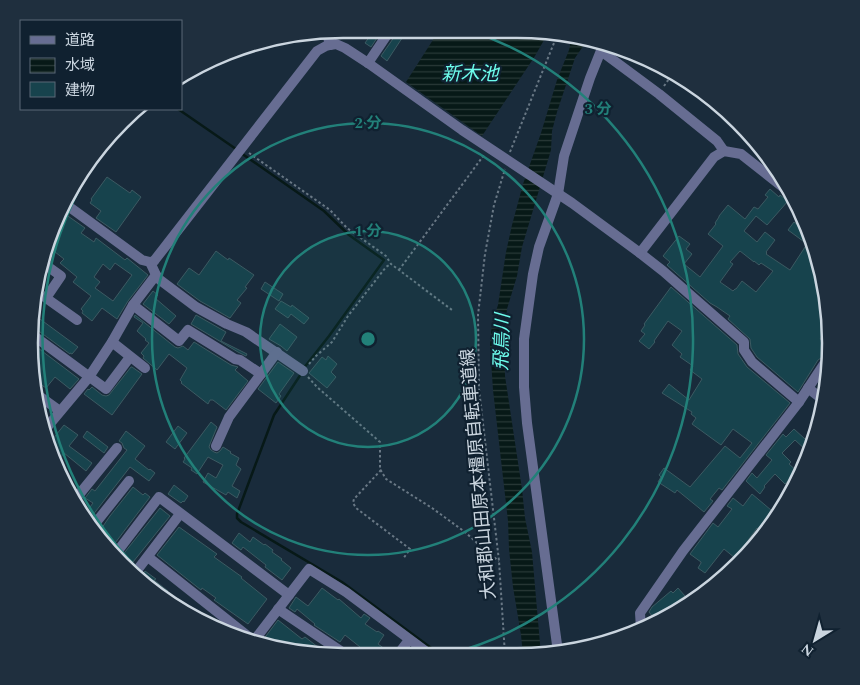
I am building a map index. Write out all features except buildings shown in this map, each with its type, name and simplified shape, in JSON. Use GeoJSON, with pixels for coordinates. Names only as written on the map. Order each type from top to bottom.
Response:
{"type":"FeatureCollection","features":[{"type":"Feature","properties":{"kind":"street"},"geometry":{"type":"LineString","coordinates":[[328,38],[330,45]]}},
{"type":"Feature","properties":{"kind":"street"},"geometry":{"type":"LineString","coordinates":[[368,63],[385,38]]}},
{"type":"Feature","properties":{"kind":"street"},"geometry":{"type":"LineString","coordinates":[[152,261],[317,51],[330,45],[341,46],[572,203],[640,253],[744,342],[744,350],[752,362],[800,402]]}},
{"type":"Feature","properties":{"kind":"street"},"geometry":{"type":"LineString","coordinates":[[557,645],[534,480],[524,387],[524,339],[533,274],[539,247],[556,193],[564,156],[601,50]]}},
{"type":"Feature","properties":{"kind":"street"},"geometry":{"type":"LineString","coordinates":[[607,51],[717,141],[724,151]]}},
{"type":"Feature","properties":{"kind":"street"},"geometry":{"type":"LineString","coordinates":[[640,253],[714,157],[724,151],[741,154],[778,184]]}},
{"type":"Feature","properties":{"kind":"street"},"geometry":{"type":"LineString","coordinates":[[69,207],[142,260],[152,261]]}},
{"type":"Feature","properties":{"kind":"street"},"geometry":{"type":"LineString","coordinates":[[152,261],[156,275],[160,280],[196,308],[246,332],[303,372]]}},
{"type":"Feature","properties":{"kind":"street"},"geometry":{"type":"LineString","coordinates":[[48,266],[61,276],[46,298],[77,320]]}},
{"type":"Feature","properties":{"kind":"street"},"geometry":{"type":"LineString","coordinates":[[49,425],[88,377],[112,342],[133,305],[156,275]]}},
{"type":"Feature","properties":{"kind":"street"},"geometry":{"type":"LineString","coordinates":[[133,305],[179,341],[188,330],[261,374]]}},
{"type":"Feature","properties":{"kind":"street"},"geometry":{"type":"LineString","coordinates":[[38,339],[88,377],[106,388],[130,357]]}},
{"type":"Feature","properties":{"kind":"street"},"geometry":{"type":"LineString","coordinates":[[112,342],[145,368]]}},
{"type":"Feature","properties":{"kind":"street"},"geometry":{"type":"LineString","coordinates":[[216,446],[229,417],[277,352]]}},
{"type":"Feature","properties":{"kind":"street"},"geometry":{"type":"LineString","coordinates":[[640,621],[640,613],[678,559],[800,402],[821,368]]}},
{"type":"Feature","properties":{"kind":"street"},"geometry":{"type":"LineString","coordinates":[[808,388],[818,396]]}},
{"type":"Feature","properties":{"kind":"street"},"geometry":{"type":"LineString","coordinates":[[42,398],[60,411]]}},
{"type":"Feature","properties":{"kind":"street"},"geometry":{"type":"LineString","coordinates":[[79,496],[117,448]]}},
{"type":"Feature","properties":{"kind":"street"},"geometry":{"type":"LineString","coordinates":[[96,522],[129,481]]}},
{"type":"Feature","properties":{"kind":"street"},"geometry":{"type":"LineString","coordinates":[[119,550],[159,497],[289,595]]}},
{"type":"Feature","properties":{"kind":"street"},"geometry":{"type":"LineString","coordinates":[[139,570],[180,514]]}},
{"type":"Feature","properties":{"kind":"street"},"geometry":{"type":"LineString","coordinates":[[148,557],[237,628]]}},
{"type":"Feature","properties":{"kind":"street"},"geometry":{"type":"LineString","coordinates":[[258,635],[309,569],[346,592],[421,648]]}},
{"type":"Feature","properties":{"kind":"street"},"geometry":{"type":"LineString","coordinates":[[278,610],[335,648]]}},
{"type":"Feature","properties":{"kind":"street"},"geometry":{"type":"LineString","coordinates":[[403,648],[409,640]]}},
{"type":"Feature","properties":{"kind":"path","name":"大和郡山田原本橿原自転車道線"},"geometry":{"type":"LineString","coordinates":[[505,648],[499,561],[479,389],[478,315],[485,254],[494,205],[556,40]]}},
{"type":"Feature","properties":{"kind":"path"},"geometry":{"type":"LineString","coordinates":[[659,94],[670,78]]}},
{"type":"Feature","properties":{"kind":"path"},"geometry":{"type":"LineString","coordinates":[[242,148],[330,210],[347,228],[386,256],[391,264],[452,310]]}},
{"type":"Feature","properties":{"kind":"path"},"geometry":{"type":"LineString","coordinates":[[399,270],[489,148]]}},
{"type":"Feature","properties":{"kind":"path"},"geometry":{"type":"LineString","coordinates":[[391,264],[386,267],[354,309],[332,342],[316,356],[303,372],[317,387],[380,442],[381,470],[386,479],[432,508],[465,532],[499,561]]}},
{"type":"Feature","properties":{"kind":"path"},"geometry":{"type":"LineString","coordinates":[[381,470],[354,499],[353,503],[356,508],[410,549],[403,559]]}},
{"type":"Feature","properties":{"kind":"water","name":"新木池"},"geometry":{"type":"Polygon","coordinates":[[[434,38],[545,39],[482,136],[406,82],[434,38]]]}},
{"type":"Feature","properties":{"kind":"water","name":"飛鳥川"},"geometry":{"type":"Polygon","coordinates":[[[571,42],[584,45],[575,58],[557,112],[552,131],[551,150],[522,247],[517,276],[507,309],[504,334],[505,376],[525,518],[532,552],[540,647],[522,648],[513,587],[490,345],[492,323],[498,305],[512,225],[523,184],[557,80],[571,42]]]}},
{"type":"Feature","properties":{"kind":"waterway"},"geometry":{"type":"LineString","coordinates":[[179,110],[236,149]]}},
{"type":"Feature","properties":{"kind":"waterway"},"geometry":{"type":"LineString","coordinates":[[241,153],[324,211],[349,235],[384,260],[303,369]]}},
{"type":"Feature","properties":{"kind":"waterway"},"geometry":{"type":"LineString","coordinates":[[301,374],[274,415],[237,518],[342,582],[431,648]]}}]}
